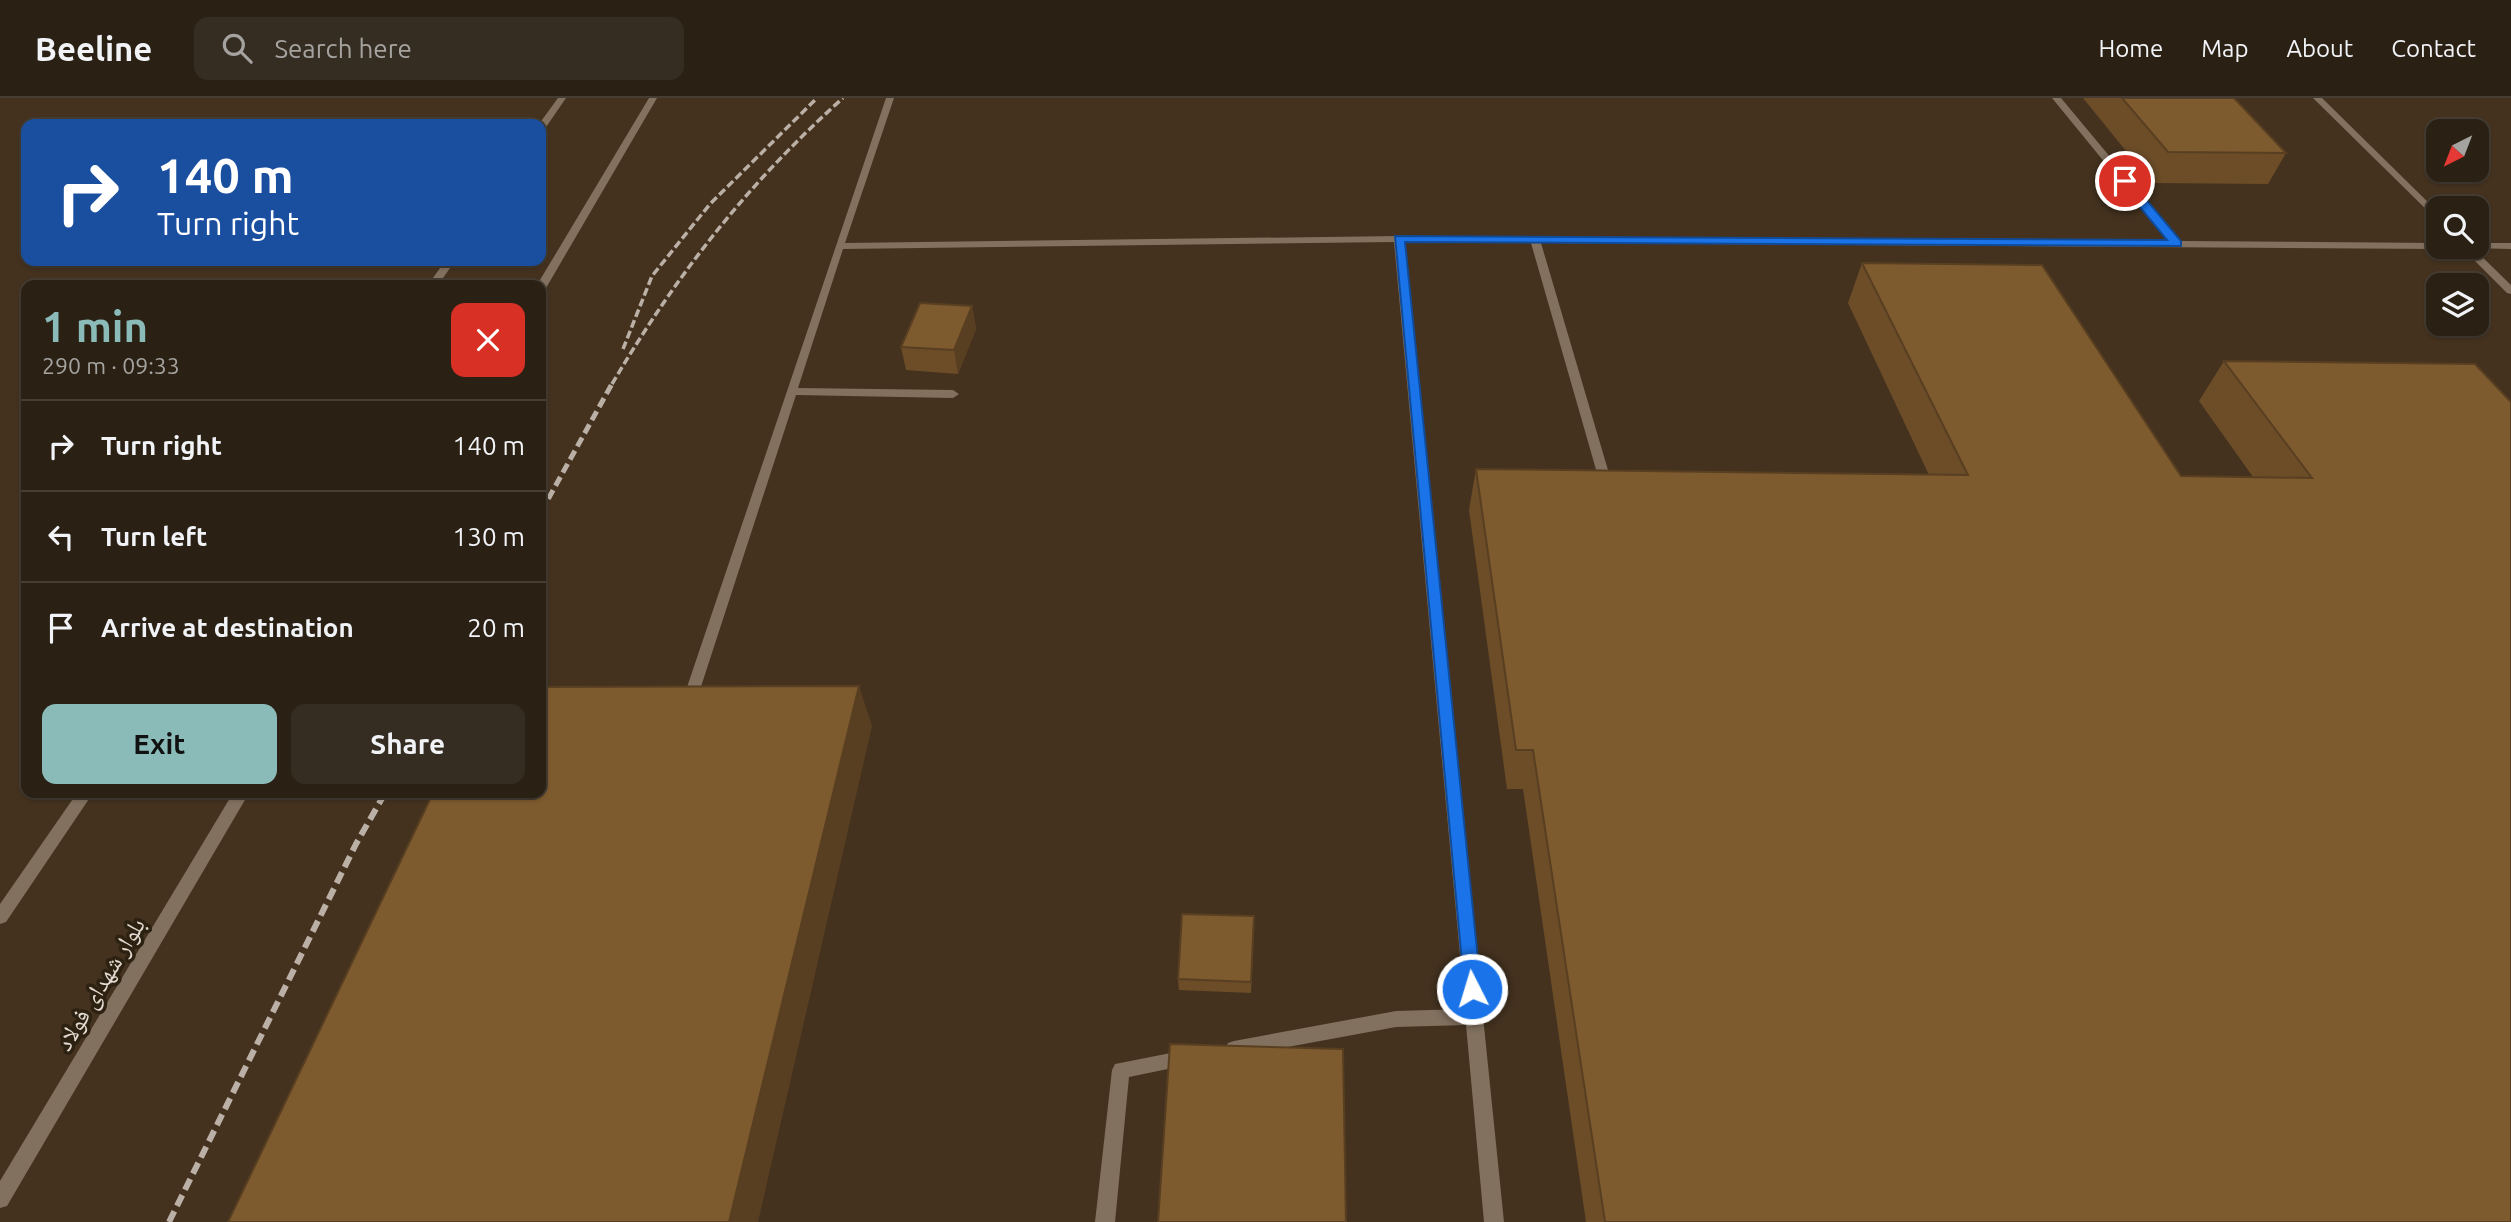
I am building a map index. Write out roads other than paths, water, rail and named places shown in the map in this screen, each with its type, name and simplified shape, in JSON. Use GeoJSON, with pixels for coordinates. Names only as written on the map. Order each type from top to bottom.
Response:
{"type":"FeatureCollection","features":[{"type":"Feature","properties":{"kind":"street"},"geometry":{"type":"LineString","coordinates":[[546,121],[562,98]]}},
{"type":"Feature","properties":{"kind":"street"},"geometry":{"type":"LineString","coordinates":[[546,280],[653,98]]}},
{"type":"Feature","properties":{"kind":"street"},"geometry":{"type":"LineString","coordinates":[[685,714],[890,98]]}},
{"type":"Feature","properties":{"kind":"street"},"geometry":{"type":"LineString","coordinates":[[2056,98],[2176,244]]}},
{"type":"Feature","properties":{"kind":"street"},"geometry":{"type":"LineString","coordinates":[[2318,98],[2426,206]]}},
{"type":"Feature","properties":{"kind":"street"},"geometry":{"type":"LineString","coordinates":[[839,246],[1399,239],[2426,246]]}},
{"type":"Feature","properties":{"kind":"street"},"geometry":{"type":"LineString","coordinates":[[1399,239],[1494,1222]]}},
{"type":"Feature","properties":{"kind":"street"},"geometry":{"type":"LineString","coordinates":[[1535,240],[1610,499]]}},
{"type":"Feature","properties":{"kind":"street"},"geometry":{"type":"LineString","coordinates":[[2489,246],[2511,246]]}},
{"type":"Feature","properties":{"kind":"street"},"geometry":{"type":"LineString","coordinates":[[2478,259],[2511,291]]}},
{"type":"Feature","properties":{"kind":"street"},"geometry":{"type":"LineString","coordinates":[[792,391],[953,394]]}},
{"type":"Feature","properties":{"kind":"street"},"geometry":{"type":"LineString","coordinates":[[0,917],[82,798]]}},
{"type":"Feature","properties":{"kind":"street","name":"بلوار شهدای فولاد"},"geometry":{"type":"LineString","coordinates":[[0,1199],[238,798]]}},
{"type":"Feature","properties":{"kind":"street"},"geometry":{"type":"LineString","coordinates":[[1105,1222],[1121,1070],[1396,1019],[1474,1017]]}},
{"type":"Feature","properties":{"kind":"railway"},"geometry":{"type":"LineString","coordinates":[[623,349],[652,276],[710,204],[817,98]]}},
{"type":"Feature","properties":{"kind":"railway"},"geometry":{"type":"LineString","coordinates":[[612,384],[662,305],[716,232],[776,163],[843,98]]}},
{"type":"Feature","properties":{"kind":"railway"},"geometry":{"type":"LineString","coordinates":[[546,503],[613,382]]}},
{"type":"Feature","properties":{"kind":"railway"},"geometry":{"type":"LineString","coordinates":[[169,1222],[356,844],[382,798]]}}]}
